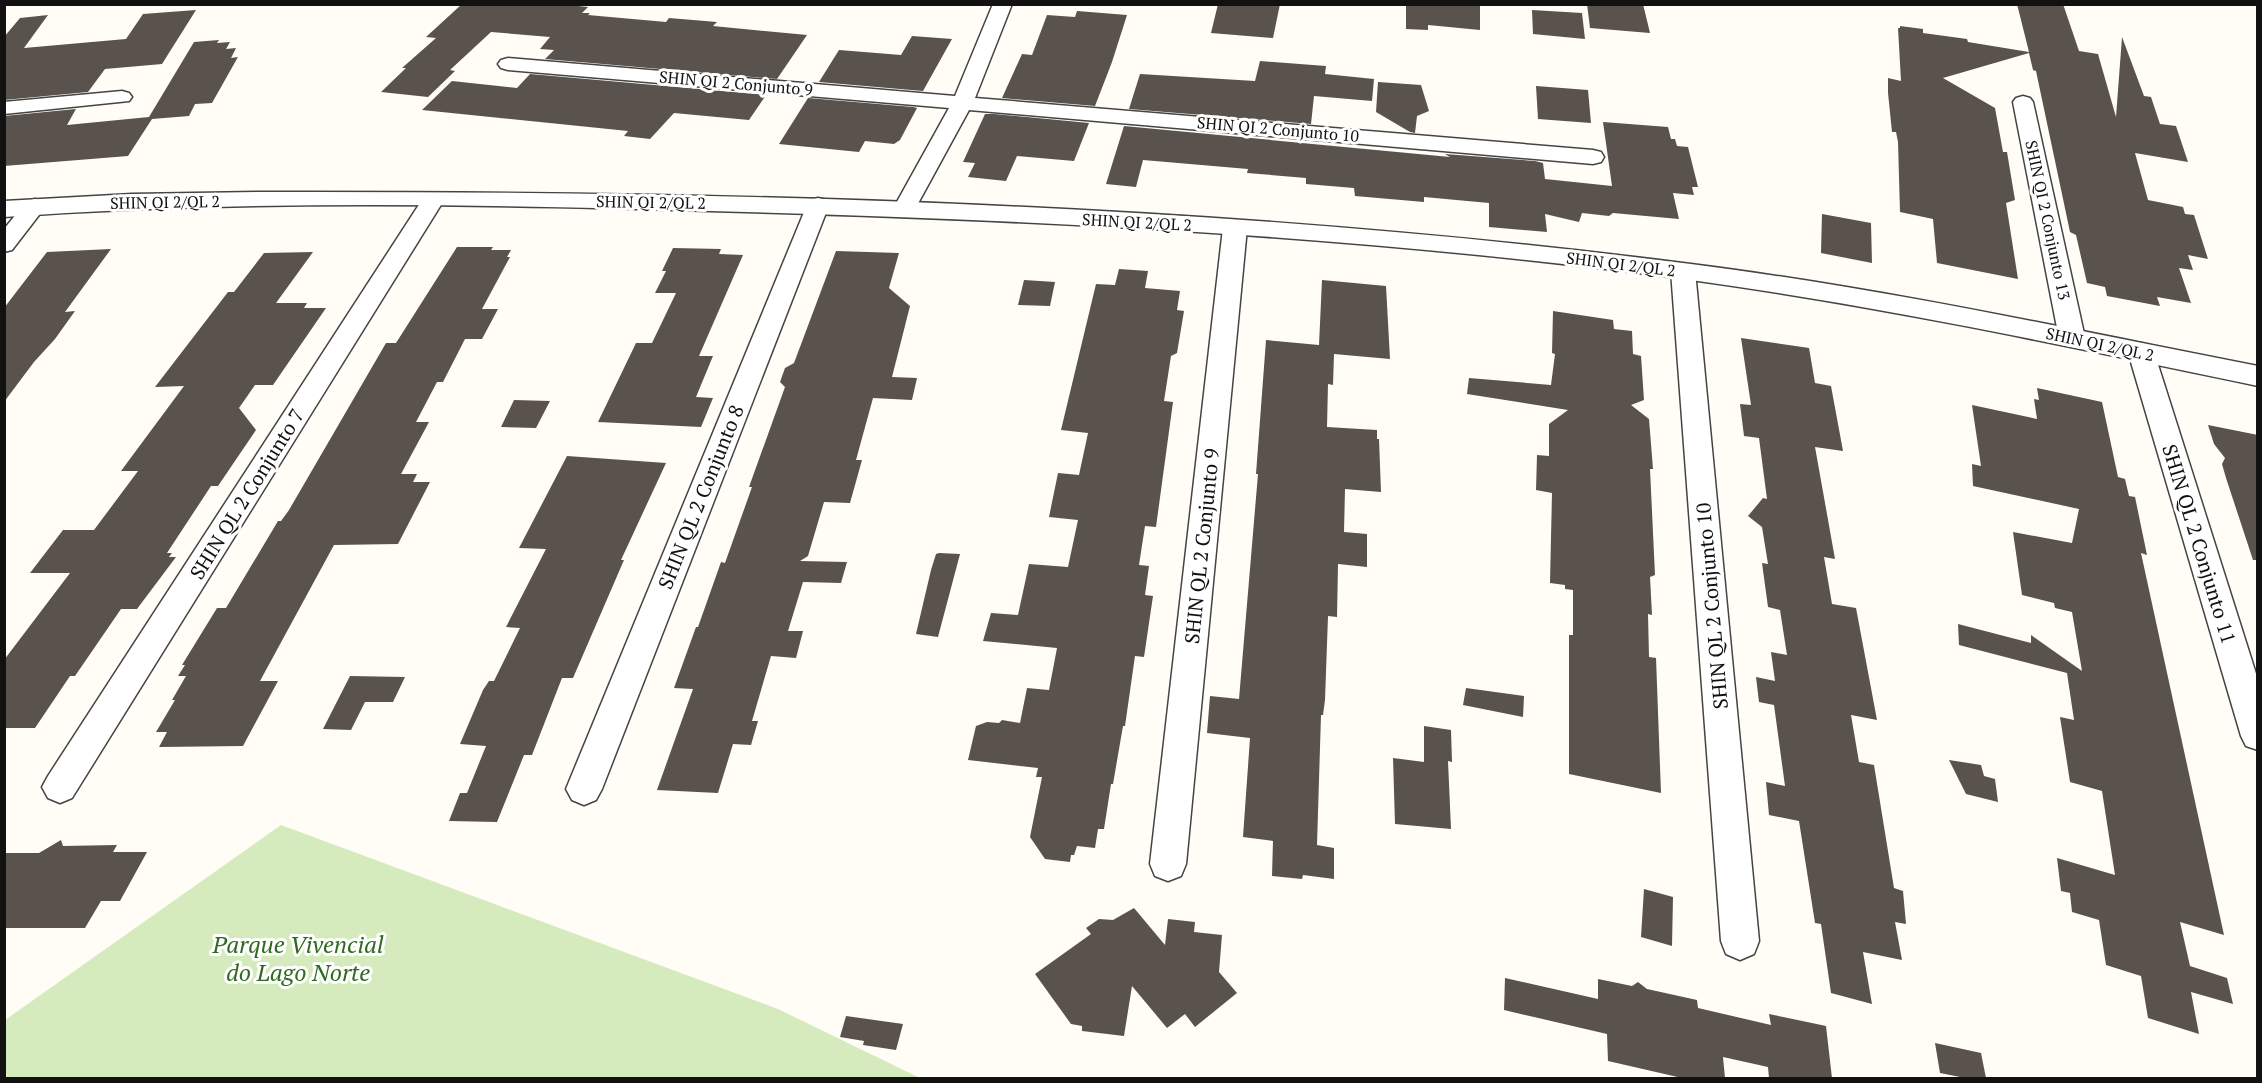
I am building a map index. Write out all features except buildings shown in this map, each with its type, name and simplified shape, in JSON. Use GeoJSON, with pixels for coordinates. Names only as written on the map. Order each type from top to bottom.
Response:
{"type":"FeatureCollection","features":[{"type":"Feature","properties":{"kind":"street"},"geometry":{"type":"LineString","coordinates":[[904,209],[963,102],[1003,4]]}},
{"type":"Feature","properties":{"kind":"street","name":"SHIN QI 2 Conjunto 9"},"geometry":{"type":"LineString","coordinates":[[508,64],[963,102]]}},
{"type":"Feature","properties":{"kind":"street"},"geometry":{"type":"LineString","coordinates":[[4,108],[122,97]]}},
{"type":"Feature","properties":{"kind":"street","name":"SHIN QI 2 Conjunto 10"},"geometry":{"type":"LineString","coordinates":[[963,102],[1593,158]]}},
{"type":"Feature","properties":{"kind":"street","name":"SHIN QI 2 Conjunto 13"},"geometry":{"type":"LineString","coordinates":[[2023,102],[2072,338]]}},
{"type":"Feature","properties":{"kind":"street","name":"SHIN QL 2 Conjunto 7"},"geometry":{"type":"LineString","coordinates":[[60,787],[433,200]]}},
{"type":"Feature","properties":{"kind":"street","name":"SHIN QI 2/QL 2"},"geometry":{"type":"LineString","coordinates":[[4,209],[176,201],[630,200],[904,209],[1235,228],[1441,245],[1683,271],[1858,297],[2258,376]]}},
{"type":"Feature","properties":{"kind":"street"},"geometry":{"type":"LineString","coordinates":[[4,245],[35,206]]}},
{"type":"Feature","properties":{"kind":"street","name":"SHIN QL 2 Conjunto 8"},"geometry":{"type":"LineString","coordinates":[[584,789],[818,206]]}},
{"type":"Feature","properties":{"kind":"street","name":"SHIN QL 2 Conjunto 9"},"geometry":{"type":"LineString","coordinates":[[1168,864],[1235,228]]}},
{"type":"Feature","properties":{"kind":"street","name":"SHIN QL 2 Conjunto 10"},"geometry":{"type":"LineString","coordinates":[[1683,271],[1740,940]]}},
{"type":"Feature","properties":{"kind":"street","name":"SHIN QL 2 Conjunto 11"},"geometry":{"type":"LineString","coordinates":[[2141,352],[2258,736]]}},
{"type":"Feature","properties":{"kind":"green space","name":"Parque Vivencial do Lago Norte"},"geometry":{"type":"Polygon","coordinates":[[[281,825],[778,1009],[920,1078],[5,1078],[5,1020],[281,825]]]}}]}
